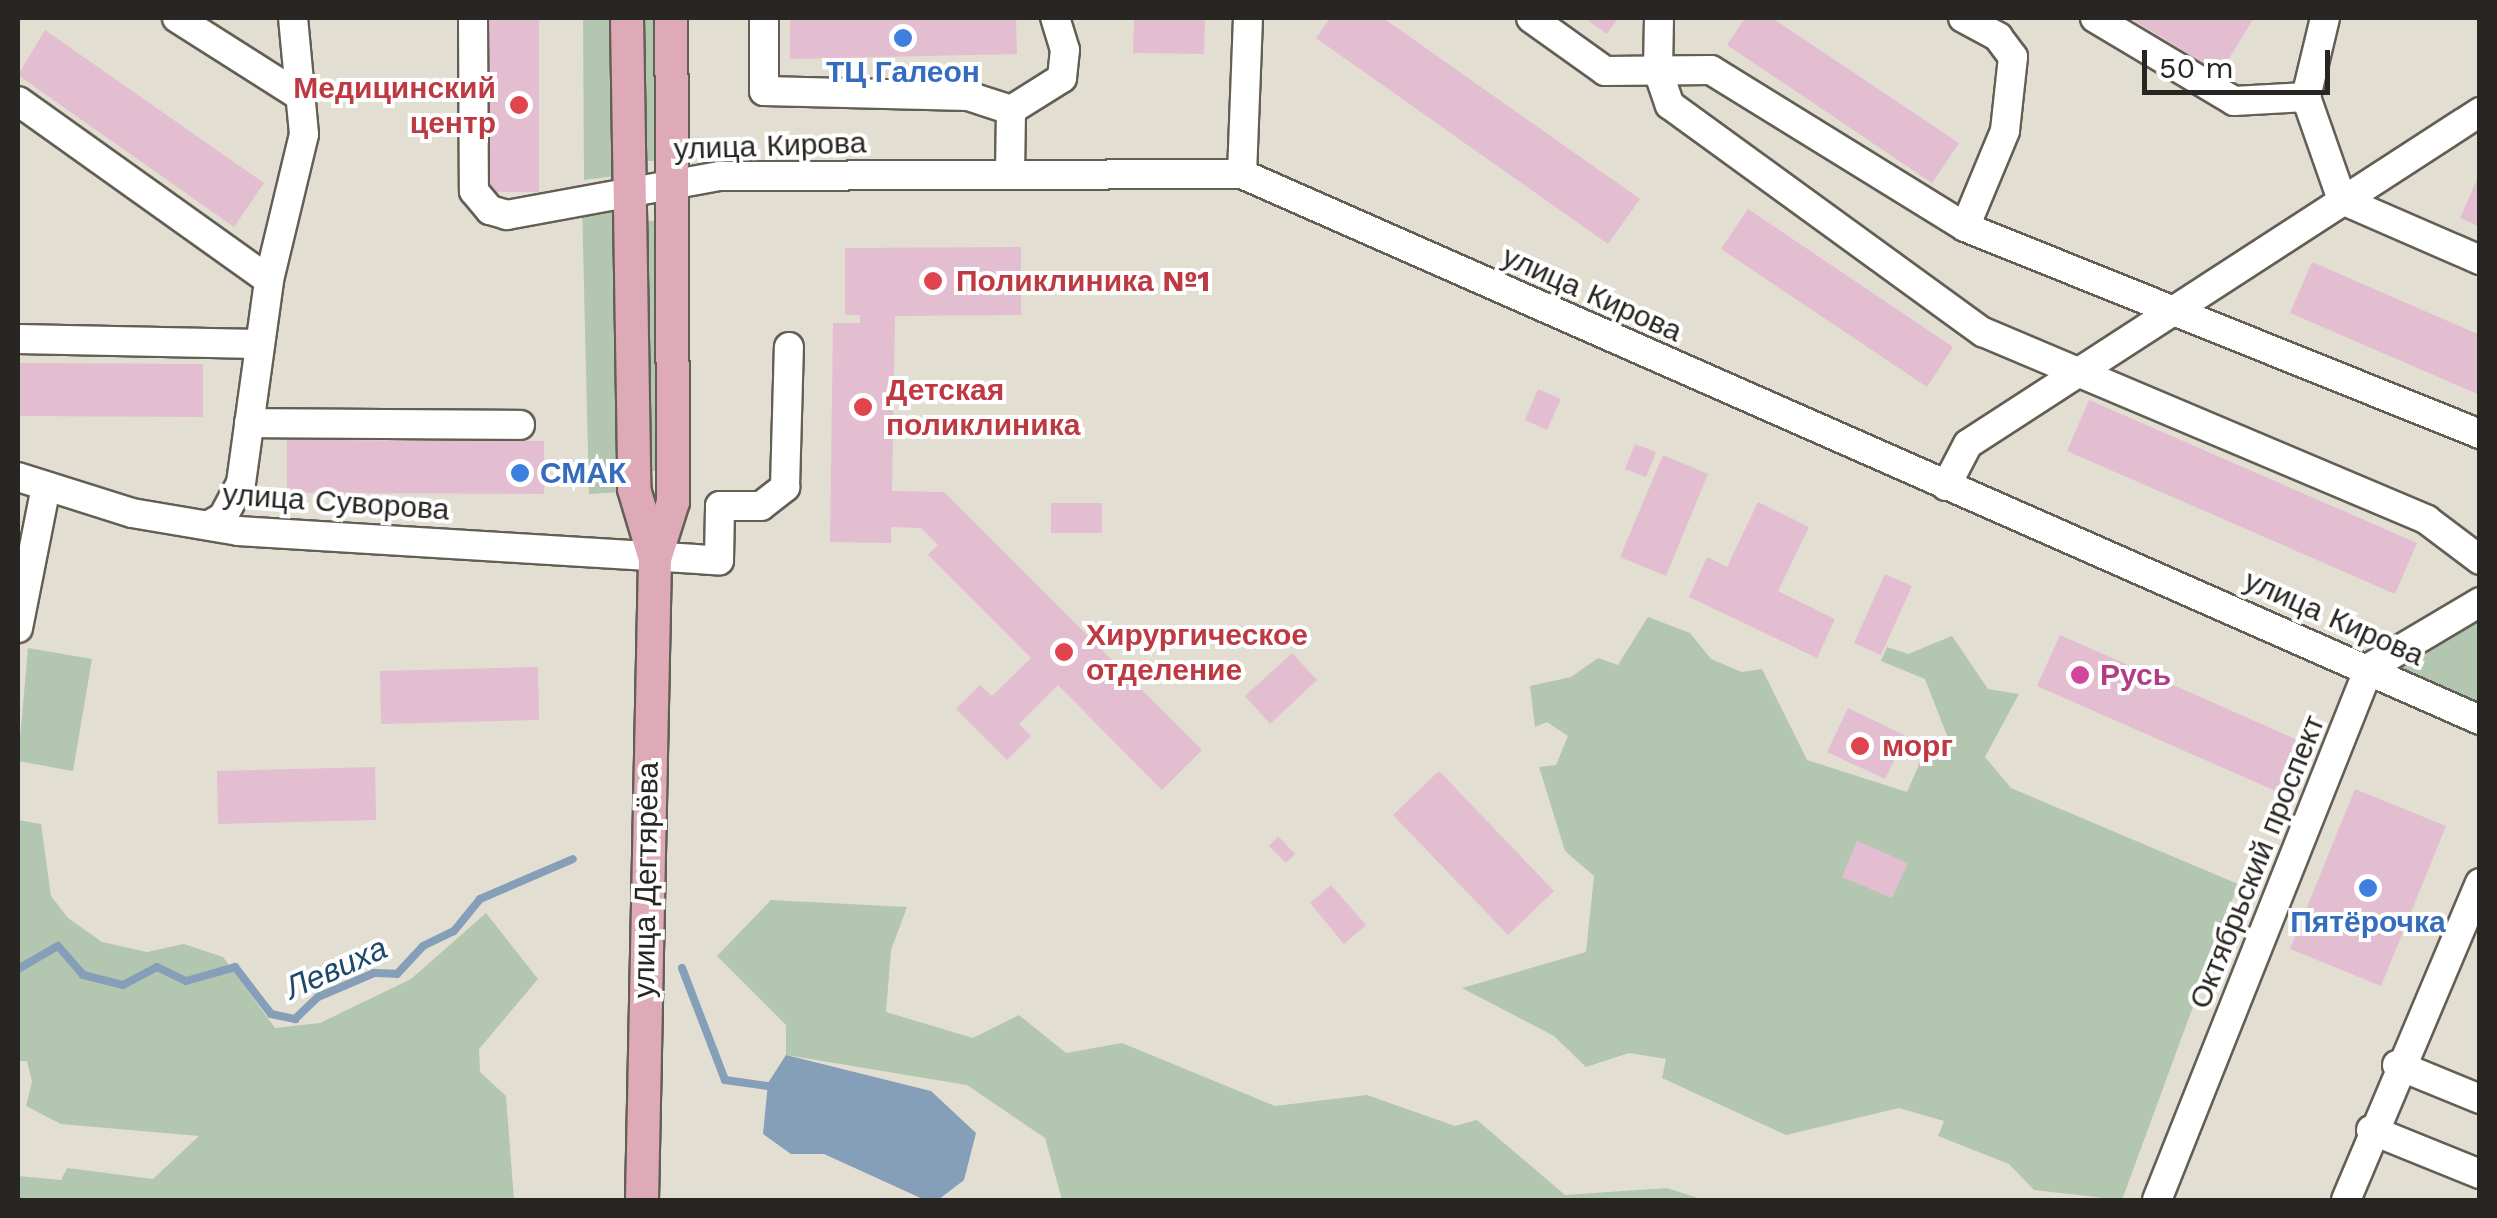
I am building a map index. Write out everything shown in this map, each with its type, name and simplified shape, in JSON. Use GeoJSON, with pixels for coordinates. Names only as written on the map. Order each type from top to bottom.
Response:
{"type":"FeatureCollection","features":[{"type":"Feature","properties":{"kind":"main road","name":"улица Дегтярёва"},"geometry":{"type":"LineString","coordinates":[[627,18],[634,489],[656,560]]}},
{"type":"Feature","properties":{"kind":"main road","name":"улица Дегтярёва"},"geometry":{"type":"LineString","coordinates":[[642,1200],[656,560],[673,502],[671,18]]}},
{"type":"Feature","properties":{"kind":"street"},"geometry":{"type":"LineString","coordinates":[[177,18],[300,96]]}},
{"type":"Feature","properties":{"kind":"street"},"geometry":{"type":"LineString","coordinates":[[209,526],[223,517],[241,482],[269,280],[304,134],[293,18]]}},
{"type":"Feature","properties":{"kind":"street","name":"улица Кирова"},"geometry":{"type":"LineString","coordinates":[[473,18],[474,191],[490,210],[507,215],[674,179],[1242,174],[1946,486],[2369,668],[2479,720]]}},
{"type":"Feature","properties":{"kind":"street"},"geometry":{"type":"LineString","coordinates":[[764,18],[764,91],[968,96],[1011,110]]}},
{"type":"Feature","properties":{"kind":"street"},"geometry":{"type":"LineString","coordinates":[[1011,110],[1062,78],[1055,18]]}},
{"type":"Feature","properties":{"kind":"street"},"geometry":{"type":"LineString","coordinates":[[1242,174],[1248,18]]}},
{"type":"Feature","properties":{"kind":"street"},"geometry":{"type":"LineString","coordinates":[[1531,18],[1605,71],[1711,70],[1965,228],[2480,434]]}},
{"type":"Feature","properties":{"kind":"street"},"geometry":{"type":"LineString","coordinates":[[1659,18],[1658,71],[1670,105],[1983,332],[2079,368],[2427,520],[2480,560]]}},
{"type":"Feature","properties":{"kind":"street"},"geometry":{"type":"LineString","coordinates":[[1963,18],[1998,37],[2013,57],[2005,131],[1965,228]]}},
{"type":"Feature","properties":{"kind":"street"},"geometry":{"type":"LineString","coordinates":[[2095,18],[2234,101],[2306,97]]}},
{"type":"Feature","properties":{"kind":"street"},"geometry":{"type":"LineString","coordinates":[[2326,18],[2306,97],[2342,200],[2480,260]]}},
{"type":"Feature","properties":{"kind":"street"},"geometry":{"type":"LineString","coordinates":[[18,101],[269,280]]}},
{"type":"Feature","properties":{"kind":"street"},"geometry":{"type":"LineString","coordinates":[[1010,174],[1011,110]]}},
{"type":"Feature","properties":{"kind":"street"},"geometry":{"type":"LineString","coordinates":[[1946,486],[1968,444],[2079,368],[2480,112]]}},
{"type":"Feature","properties":{"kind":"street"},"geometry":{"type":"LineString","coordinates":[[18,339],[258,344]]}},
{"type":"Feature","properties":{"kind":"street","name":"улица Суворова"},"geometry":{"type":"LineString","coordinates":[[18,476],[46,487],[209,526],[656,560],[719,560],[720,506],[760,506],[785,487],[789,348]]}},
{"type":"Feature","properties":{"kind":"street"},"geometry":{"type":"LineString","coordinates":[[249,423],[520,425]]}},
{"type":"Feature","properties":{"kind":"street"},"geometry":{"type":"LineString","coordinates":[[18,628],[46,487]]}},
{"type":"Feature","properties":{"kind":"street"},"geometry":{"type":"LineString","coordinates":[[2369,668],[2480,602]]}},
{"type":"Feature","properties":{"kind":"street","name":"Октябрьский проспект"},"geometry":{"type":"LineString","coordinates":[[2158,1200],[2369,668]]}},
{"type":"Feature","properties":{"kind":"street"},"geometry":{"type":"LineString","coordinates":[[2346,1200],[2397,1065],[2480,882]]}},
{"type":"Feature","properties":{"kind":"street"},"geometry":{"type":"LineString","coordinates":[[2397,1065],[2480,1099]]}},
{"type":"Feature","properties":{"kind":"street"},"geometry":{"type":"LineString","coordinates":[[2371,1130],[2480,1174]]}},
{"type":"Feature","properties":{"kind":"green space"},"geometry":{"type":"Polygon","coordinates":[[[583,18],[614,18],[616,176],[584,180],[583,18]]]}},
{"type":"Feature","properties":{"kind":"green space"},"geometry":{"type":"Polygon","coordinates":[[[642,18],[655,18],[658,161],[644,161],[642,18]]]}},
{"type":"Feature","properties":{"kind":"green space"},"geometry":{"type":"Polygon","coordinates":[[[582,204],[616,204],[620,492],[589,494],[582,204]]]}},
{"type":"Feature","properties":{"kind":"green space"},"geometry":{"type":"Polygon","coordinates":[[[645,221],[658,221],[662,471],[648,471],[645,221]]]}},
{"type":"Feature","properties":{"kind":"green space"},"geometry":{"type":"Polygon","coordinates":[[[2479,606],[2479,706],[2390,662],[2479,606]]]}},
{"type":"Feature","properties":{"kind":"green space"},"geometry":{"type":"Polygon","coordinates":[[[1648,617],[1690,633],[1711,659],[1742,672],[1762,669],[1807,760],[1907,792],[1925,751],[1948,738],[1925,679],[1881,661],[1887,647],[1908,654],[1952,636],[1988,689],[2019,694],[1985,757],[2011,788],[2238,884],[2122,1200],[2034,1190],[2009,1164],[1938,1136],[1944,1121],[1899,1108],[1786,1135],[1662,1078],[1666,1059],[1629,1053],[1586,1067],[1554,1036],[1462,988],[1586,952],[1594,876],[1565,851],[1539,767],[1556,765],[1568,736],[1547,722],[1535,727],[1530,686],[1571,677],[1598,658],[1618,665],[1648,617]]]}},
{"type":"Feature","properties":{"kind":"green space"},"geometry":{"type":"Polygon","coordinates":[[[28,648],[92,659],[73,771],[18,761],[28,648]]]}},
{"type":"Feature","properties":{"kind":"green space"},"geometry":{"type":"Polygon","coordinates":[[[18,820],[41,824],[51,896],[68,918],[102,942],[147,952],[184,944],[223,957],[275,1028],[320,1023],[411,979],[486,913],[538,979],[479,1049],[480,1072],[506,1096],[514,1200],[18,1200],[18,1176],[61,1180],[67,1168],[153,1179],[199,1136],[61,1124],[26,1106],[32,1082],[27,1061],[18,1061],[18,820]]]}},
{"type":"Feature","properties":{"kind":"green space"},"geometry":{"type":"Polygon","coordinates":[[[771,900],[907,907],[891,950],[886,1012],[973,1038],[1019,1015],[1066,1053],[1122,1043],[1275,1106],[1367,1095],[1455,1126],[1477,1120],[1565,1195],[1667,1188],[1704,1200],[1062,1200],[1045,1138],[967,1085],[786,1055],[786,1025],[717,956],[771,900]]]}},
{"type":"Feature","properties":{"kind":"water"},"geometry":{"type":"Polygon","coordinates":[[[786,1055],[931,1091],[976,1133],[964,1180],[938,1200],[925,1200],[824,1154],[791,1154],[763,1134],[768,1083],[786,1055]]]}},
{"type":"Feature","properties":{"kind":"building"},"geometry":{"type":"Polygon","coordinates":[[[487,18],[539,18],[539,192],[488,192],[487,18]]]}},
{"type":"Feature","properties":{"kind":"building","name":"ТЦ Галеон"},"geometry":{"type":"Polygon","coordinates":[[[790,18],[1016,18],[1017,54],[790,59],[790,18]]]}},
{"type":"Feature","properties":{"kind":"building"},"geometry":{"type":"Polygon","coordinates":[[[1134,18],[1205,18],[1204,54],[1133,53],[1134,18]]]}},
{"type":"Feature","properties":{"kind":"building"},"geometry":{"type":"Polygon","coordinates":[[[1330,18],[1383,18],[1640,199],[1608,244],[1316,38],[1330,18]]]}},
{"type":"Feature","properties":{"kind":"building"},"geometry":{"type":"Polygon","coordinates":[[[1584,18],[1618,18],[1607,34],[1584,18]]]}},
{"type":"Feature","properties":{"kind":"building"},"geometry":{"type":"Polygon","coordinates":[[[1745,18],[1772,18],[1959,143],[1932,183],[1727,45],[1745,18]]]}},
{"type":"Feature","properties":{"kind":"building"},"geometry":{"type":"Polygon","coordinates":[[[2130,18],[2254,18],[2220,73],[2130,18]]]}},
{"type":"Feature","properties":{"kind":"building"},"geometry":{"type":"Polygon","coordinates":[[[45,30],[264,183],[234,227],[18,75],[45,30]]]}},
{"type":"Feature","properties":{"kind":"building"},"geometry":{"type":"Polygon","coordinates":[[[2480,173],[2480,227],[2460,218],[2480,173]]]}},
{"type":"Feature","properties":{"kind":"building"},"geometry":{"type":"Polygon","coordinates":[[[1748,209],[1953,347],[1927,387],[1721,249],[1748,209]]]}},
{"type":"Feature","properties":{"kind":"building"},"geometry":{"type":"Polygon","coordinates":[[[1021,247],[1021,315],[895,316],[892,491],[944,492],[1202,750],[1162,790],[1058,685],[1019,724],[1031,736],[1007,760],[956,709],[980,685],[992,696],[1031,658],[928,555],[938,545],[921,528],[891,527],[891,543],[830,542],[833,323],[860,323],[860,315],[845,315],[845,248],[1021,247]]]}},
{"type":"Feature","properties":{"kind":"building"},"geometry":{"type":"Polygon","coordinates":[[[2312,262],[2480,335],[2480,395],[2290,313],[2312,262]]]}},
{"type":"Feature","properties":{"kind":"building"},"geometry":{"type":"Polygon","coordinates":[[[18,363],[203,364],[203,417],[18,416],[18,363]]]}},
{"type":"Feature","properties":{"kind":"building"},"geometry":{"type":"Polygon","coordinates":[[[1538,389],[1561,399],[1547,430],[1525,420],[1538,389]]]}},
{"type":"Feature","properties":{"kind":"building"},"geometry":{"type":"Polygon","coordinates":[[[2089,400],[2417,543],[2395,594],[2067,451],[2089,400]]]}},
{"type":"Feature","properties":{"kind":"building"},"geometry":{"type":"Polygon","coordinates":[[[287,440],[544,441],[544,494],[287,493],[287,440]]]}},
{"type":"Feature","properties":{"kind":"building"},"geometry":{"type":"Polygon","coordinates":[[[1635,444],[1656,452],[1646,477],[1625,469],[1635,444]]]}},
{"type":"Feature","properties":{"kind":"building"},"geometry":{"type":"Polygon","coordinates":[[[1663,455],[1708,474],[1666,576],[1620,557],[1663,455]]]}},
{"type":"Feature","properties":{"kind":"building"},"geometry":{"type":"Polygon","coordinates":[[[1758,502],[1809,527],[1778,591],[1835,619],[1817,658],[1689,597],[1707,557],[1727,567],[1758,502]]]}},
{"type":"Feature","properties":{"kind":"building"},"geometry":{"type":"Polygon","coordinates":[[[1051,503],[1102,503],[1102,533],[1051,533],[1051,503]]]}},
{"type":"Feature","properties":{"kind":"building"},"geometry":{"type":"Polygon","coordinates":[[[1885,574],[1912,586],[1881,655],[1854,643],[1885,574]]]}},
{"type":"Feature","properties":{"kind":"building"},"geometry":{"type":"Polygon","coordinates":[[[2060,635],[2300,741],[2278,792],[2037,686],[2060,635]]]}},
{"type":"Feature","properties":{"kind":"building"},"geometry":{"type":"Polygon","coordinates":[[[1292,653],[1317,680],[1270,724],[1245,696],[1292,653]]]}},
{"type":"Feature","properties":{"kind":"building"},"geometry":{"type":"Polygon","coordinates":[[[538,667],[539,720],[381,724],[380,671],[538,667]]]}},
{"type":"Feature","properties":{"kind":"building","name":"морг"},"geometry":{"type":"Polygon","coordinates":[[[1848,708],[1906,736],[1885,779],[1827,752],[1848,708]]]}},
{"type":"Feature","properties":{"kind":"building"},"geometry":{"type":"Polygon","coordinates":[[[375,767],[376,820],[218,824],[217,771],[375,767]]]}},
{"type":"Feature","properties":{"kind":"building"},"geometry":{"type":"Polygon","coordinates":[[[1439,771],[1554,891],[1508,935],[1393,815],[1439,771]]]}},
{"type":"Feature","properties":{"kind":"building","name":"Пятёрочка"},"geometry":{"type":"Polygon","coordinates":[[[2355,789],[2446,826],[2381,986],[2290,949],[2355,789]]]}},
{"type":"Feature","properties":{"kind":"building"},"geometry":{"type":"Polygon","coordinates":[[[1278,836],[1295,854],[1286,863],[1269,846],[1278,836]]]}},
{"type":"Feature","properties":{"kind":"building"},"geometry":{"type":"Polygon","coordinates":[[[1857,841],[1908,863],[1892,898],[1842,877],[1857,841]]]}},
{"type":"Feature","properties":{"kind":"building"},"geometry":{"type":"Polygon","coordinates":[[[1331,885],[1366,925],[1344,944],[1310,903],[1331,885]]]}},
{"type":"Feature","properties":{"kind":"waterway","name":"Левиха"},"geometry":{"type":"LineString","coordinates":[[18,969],[58,946],[83,975],[123,985],[157,967],[186,981],[235,967],[271,1014],[295,1019],[318,997],[374,973],[397,974],[423,946],[454,931],[480,899],[573,859]]}},
{"type":"Feature","properties":{"kind":"waterway","name":"Левиха"},"geometry":{"type":"LineString","coordinates":[[682,968],[725,1080],[775,1087]]}},
{"type":"Feature","properties":{"kind":"place","name":"ТЦ Галеон"},"geometry":{"type":"Point","coordinates":[903,38]}},
{"type":"Feature","properties":{"kind":"place","name":"Медицинский центр"},"geometry":{"type":"Point","coordinates":[519,105]}},
{"type":"Feature","properties":{"kind":"place","name":"Поликлиника №1"},"geometry":{"type":"Point","coordinates":[933,281]}},
{"type":"Feature","properties":{"kind":"place","name":"Детская поликлиника"},"geometry":{"type":"Point","coordinates":[863,407]}},
{"type":"Feature","properties":{"kind":"place","name":"СМАК"},"geometry":{"type":"Point","coordinates":[520,473]}},
{"type":"Feature","properties":{"kind":"place","name":"Хирургическое отделение"},"geometry":{"type":"Point","coordinates":[1064,652]}},
{"type":"Feature","properties":{"kind":"place","name":"Русь"},"geometry":{"type":"Point","coordinates":[2080,675]}},
{"type":"Feature","properties":{"kind":"place","name":"морг"},"geometry":{"type":"Point","coordinates":[1860,746]}},
{"type":"Feature","properties":{"kind":"place","name":"Пятёрочка"},"geometry":{"type":"Point","coordinates":[2368,888]}}]}
